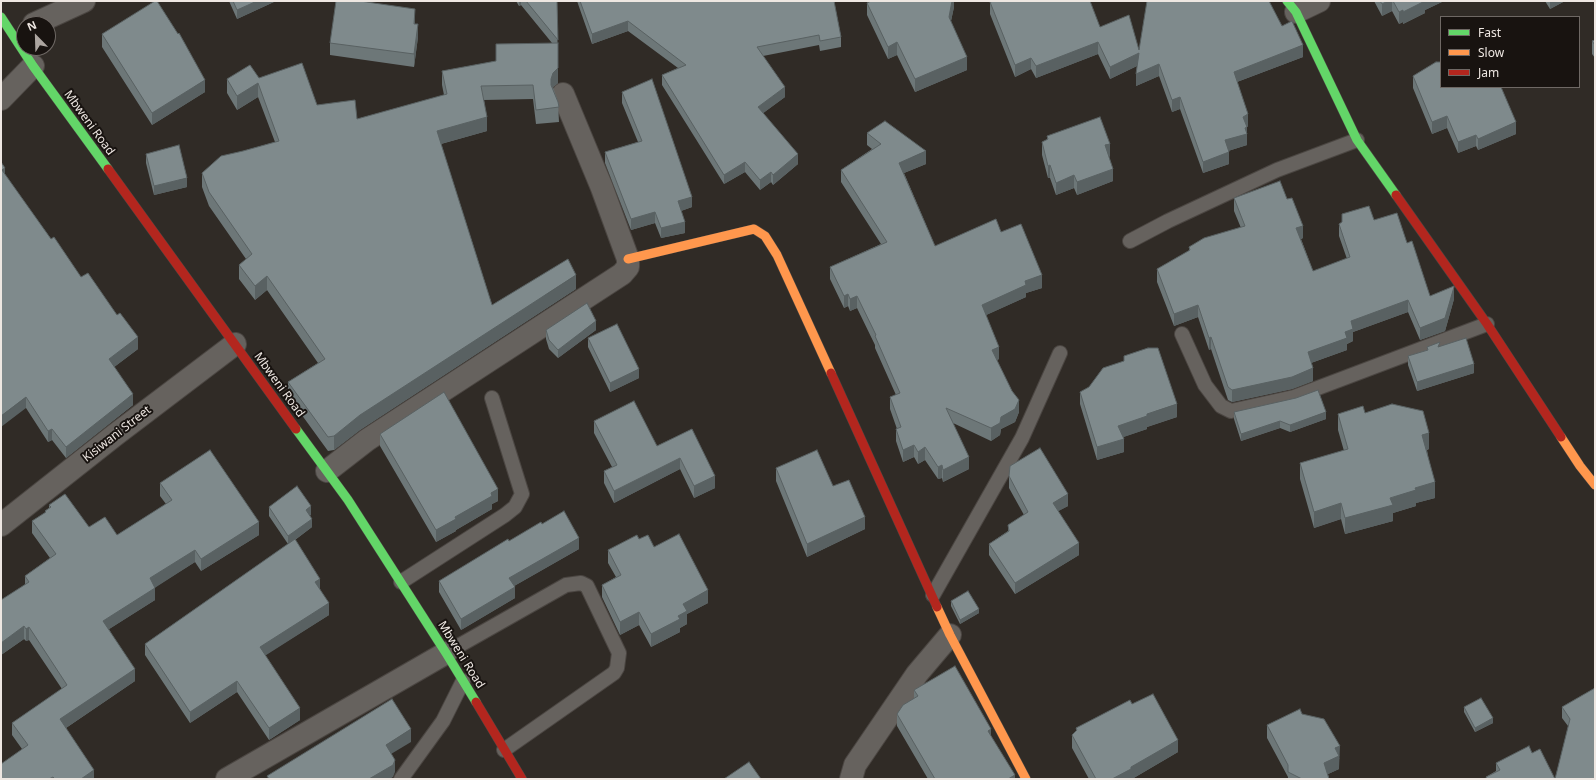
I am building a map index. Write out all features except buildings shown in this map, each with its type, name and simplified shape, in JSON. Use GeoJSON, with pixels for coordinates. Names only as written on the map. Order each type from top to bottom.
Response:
{"type":"FeatureCollection","features":[{"type":"Feature","properties":{"kind":"street"},"geometry":{"type":"LineString","coordinates":[[51,16],[84,1]]}},
{"type":"Feature","properties":{"kind":"street"},"geometry":{"type":"LineString","coordinates":[[1319,1],[1291,6],[1357,140],[1487,324],[1580,466],[1595,485]]}},
{"type":"Feature","properties":{"kind":"street","name":"Mbweni Road"},"geometry":{"type":"LineString","coordinates":[[1,17],[16,31]]}},
{"type":"Feature","properties":{"kind":"street","name":"Mbweni Road"},"geometry":{"type":"LineString","coordinates":[[28,56],[33,66],[348,500],[446,653],[522,779]]}},
{"type":"Feature","properties":{"kind":"street"},"geometry":{"type":"LineString","coordinates":[[1,99],[33,66]]}},
{"type":"Feature","properties":{"kind":"street"},"geometry":{"type":"LineString","coordinates":[[327,471],[367,440],[622,274],[628,267],[628,260],[602,188],[563,94]]}},
{"type":"Feature","properties":{"kind":"street"},"geometry":{"type":"LineString","coordinates":[[628,260],[754,229],[765,236],[777,255],[950,635],[1026,779]]}},
{"type":"Feature","properties":{"kind":"street","name":"Kisiwani Street"},"geometry":{"type":"LineString","coordinates":[[1,524],[235,344]]}},
{"type":"Feature","properties":{"kind":"street"},"geometry":{"type":"LineString","coordinates":[[851,779],[855,765],[917,674],[950,635]]}},
{"type":"Feature","properties":{"kind":"street"},"geometry":{"type":"LineString","coordinates":[[227,779],[446,653]]}},
{"type":"Feature","properties":{"kind":"lane"},"geometry":{"type":"LineString","coordinates":[[1130,241],[1168,220],[1277,170],[1357,140]]}},
{"type":"Feature","properties":{"kind":"lane"},"geometry":{"type":"LineString","coordinates":[[1182,334],[1205,385],[1222,406],[1231,410],[1294,397],[1487,324]]}},
{"type":"Feature","properties":{"kind":"lane"},"geometry":{"type":"LineString","coordinates":[[933,595],[1022,438],[1060,353]]}},
{"type":"Feature","properties":{"kind":"lane"},"geometry":{"type":"LineString","coordinates":[[401,582],[505,515],[515,506],[522,494],[492,398]]}},
{"type":"Feature","properties":{"kind":"lane"},"geometry":{"type":"LineString","coordinates":[[446,653],[566,585],[581,583],[587,586],[619,653],[617,668],[614,672],[504,750]]}},
{"type":"Feature","properties":{"kind":"lane"},"geometry":{"type":"LineString","coordinates":[[401,779],[443,721],[463,681]]}},
{"type":"Feature","properties":{"kind":"traffic: fast"},"geometry":{"type":"LineString","coordinates":[[1287,1],[1296,12],[1357,140],[1396,195]]}},
{"type":"Feature","properties":{"kind":"traffic: fast"},"geometry":{"type":"LineString","coordinates":[[1,17],[33,66],[108,169]]}},
{"type":"Feature","properties":{"kind":"traffic: fast"},"geometry":{"type":"LineString","coordinates":[[296,429],[348,500],[476,702]]}},
{"type":"Feature","properties":{"kind":"traffic: slow"},"geometry":{"type":"LineString","coordinates":[[628,259],[754,229],[765,236],[777,255],[831,373]]}},
{"type":"Feature","properties":{"kind":"traffic: slow"},"geometry":{"type":"LineString","coordinates":[[1561,437],[1580,466],[1595,485]]}},
{"type":"Feature","properties":{"kind":"traffic: slow"},"geometry":{"type":"LineString","coordinates":[[937,607],[950,635],[1026,779]]}},
{"type":"Feature","properties":{"kind":"traffic: jam"},"geometry":{"type":"LineString","coordinates":[[108,169],[296,429]]}},
{"type":"Feature","properties":{"kind":"traffic: jam"},"geometry":{"type":"LineString","coordinates":[[1396,195],[1487,324],[1561,437]]}},
{"type":"Feature","properties":{"kind":"traffic: jam"},"geometry":{"type":"LineString","coordinates":[[831,373],[937,607]]}},
{"type":"Feature","properties":{"kind":"traffic: jam"},"geometry":{"type":"LineString","coordinates":[[476,702],[522,779]]}}]}
